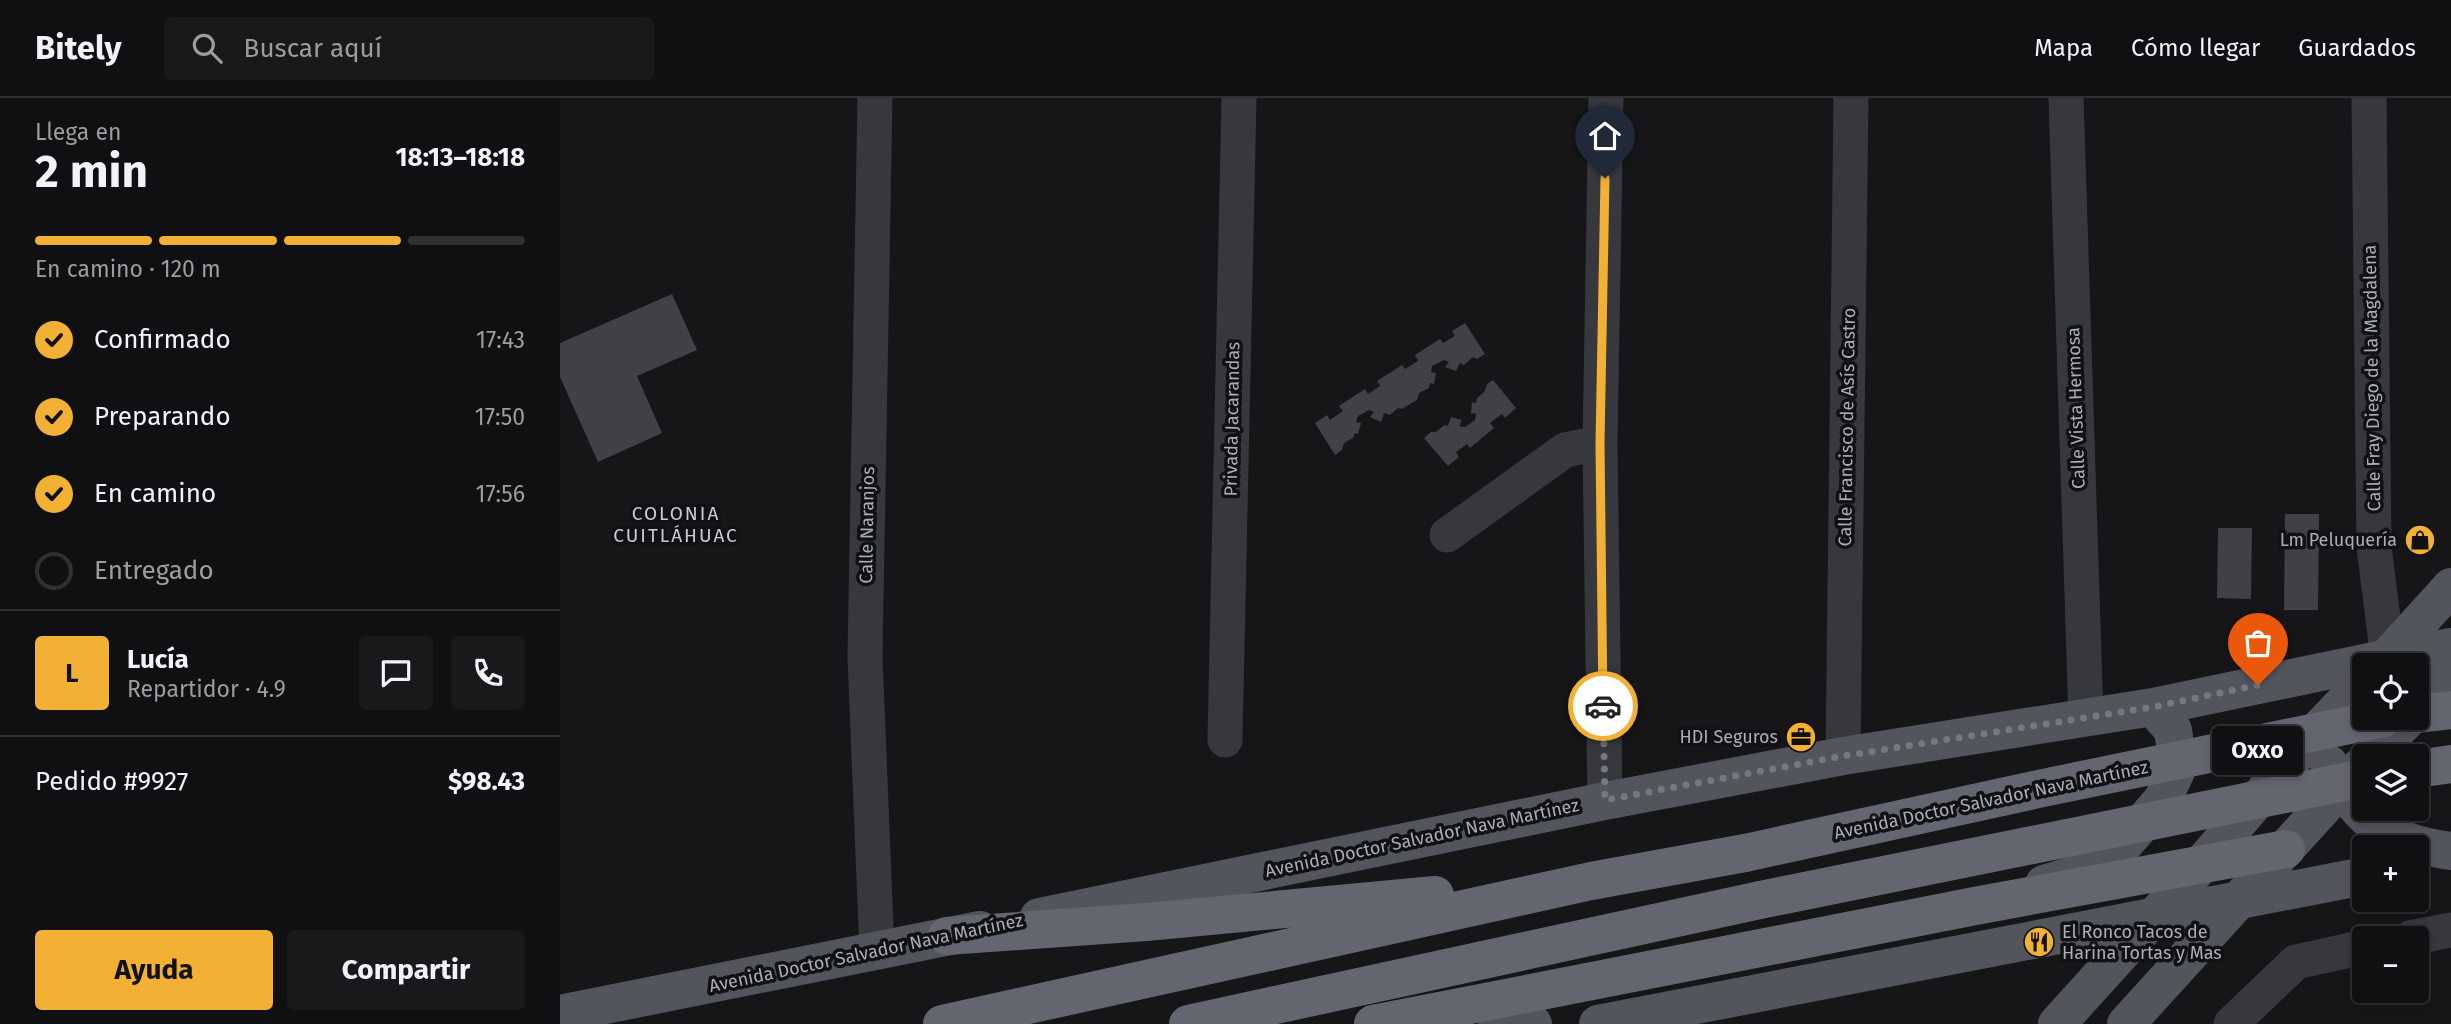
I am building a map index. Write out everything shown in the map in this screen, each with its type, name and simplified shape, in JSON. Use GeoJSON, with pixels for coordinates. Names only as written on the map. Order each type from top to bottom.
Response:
{"type":"FeatureCollection","features":[{"type":"Feature","properties":{"kind":"highway"},"geometry":{"type":"LineString","coordinates":[[2429,711],[2451,710]]}},
{"type":"Feature","properties":{"kind":"highway","name":"Avenida Doctor Salvador Nava Martínez"},"geometry":{"type":"LineString","coordinates":[[942,1024],[1591,881],[1745,853],[2352,725]]}},
{"type":"Feature","properties":{"kind":"highway"},"geometry":{"type":"LineString","coordinates":[[2429,767],[2451,764]]}},
{"type":"Feature","properties":{"kind":"highway"},"geometry":{"type":"LineString","coordinates":[[1188,1024],[1760,900],[2352,777]]}},
{"type":"Feature","properties":{"kind":"highway"},"geometry":{"type":"LineString","coordinates":[[1373,1024],[1975,906],[2286,849]]}},
{"type":"Feature","properties":{"kind":"highway"},"geometry":{"type":"LineString","coordinates":[[947,936],[1146,922],[1591,881]]}},
{"type":"Feature","properties":{"kind":"main road"},"geometry":{"type":"LineString","coordinates":[[2391,653],[2451,587]]}},
{"type":"Feature","properties":{"kind":"main road","name":"Avenida Doctor Salvador Nava Martínez"},"geometry":{"type":"LineString","coordinates":[[2429,653],[2451,647]]}},
{"type":"Feature","properties":{"kind":"main road","name":"Avenida Doctor Salvador Nava Martínez"},"geometry":{"type":"LineString","coordinates":[[560,1014],[877,952],[1605,800],[1843,756],[2352,672]]}},
{"type":"Feature","properties":{"kind":"main road"},"geometry":{"type":"LineString","coordinates":[[2429,699],[2451,674]]}},
{"type":"Feature","properties":{"kind":"main road"},"geometry":{"type":"LineString","coordinates":[[2057,1024],[2352,694]]}},
{"type":"Feature","properties":{"kind":"main road"},"geometry":{"type":"LineString","coordinates":[[1975,906],[2080,873],[2125,843],[2163,799],[2178,767],[2173,730],[2153,707]]}},
{"type":"Feature","properties":{"kind":"main road"},"geometry":{"type":"LineString","coordinates":[[2383,744],[2397,730]]}},
{"type":"Feature","properties":{"kind":"main road"},"geometry":{"type":"LineString","coordinates":[[2314,734],[2352,772]]}},
{"type":"Feature","properties":{"kind":"main road"},"geometry":{"type":"LineString","coordinates":[[2126,1024],[2352,780]]}},
{"type":"Feature","properties":{"kind":"main road"},"geometry":{"type":"LineString","coordinates":[[2370,821],[2390,836],[2423,847],[2451,851]]}},
{"type":"Feature","properties":{"kind":"main road"},"geometry":{"type":"LineString","coordinates":[[2429,863],[2451,859]]}},
{"type":"Feature","properties":{"kind":"main road"},"geometry":{"type":"LineString","coordinates":[[1598,1024],[2352,878]]}},
{"type":"Feature","properties":{"kind":"main road"},"geometry":{"type":"LineString","coordinates":[[1480,1004],[1533,1024]]}},
{"type":"Feature","properties":{"kind":"street","name":"Calle Naranjos"},"geometry":{"type":"LineString","coordinates":[[875,98],[865,657],[877,952]]}},
{"type":"Feature","properties":{"kind":"street","name":"Privada Jacarandas"},"geometry":{"type":"LineString","coordinates":[[1225,740],[1238,98]]}},
{"type":"Feature","properties":{"kind":"street"},"geometry":{"type":"LineString","coordinates":[[1605,800],[1600,443],[1606,98]]}},
{"type":"Feature","properties":{"kind":"street","name":"Calle Francisco de Asís Castro"},"geometry":{"type":"LineString","coordinates":[[1843,756],[1851,98]]}},
{"type":"Feature","properties":{"kind":"street","name":"Calle Vista Hermosa"},"geometry":{"type":"LineString","coordinates":[[2066,98],[2086,718]]}},
{"type":"Feature","properties":{"kind":"street","name":"Calle Fray Diego de la Magdalena"},"geometry":{"type":"LineString","coordinates":[[2369,98],[2377,653]]}},
{"type":"Feature","properties":{"kind":"street"},"geometry":{"type":"LineString","coordinates":[[1447,535],[1565,450],[1600,443]]}},
{"type":"Feature","properties":{"kind":"street"},"geometry":{"type":"LineString","coordinates":[[2429,934],[2451,930]]}},
{"type":"Feature","properties":{"kind":"street"},"geometry":{"type":"LineString","coordinates":[[2231,1024],[2296,961],[2352,949]]}},
{"type":"Feature","properties":{"kind":"building"},"geometry":{"type":"Polygon","coordinates":[[[672,294],[697,350],[637,376],[662,433],[598,462],[560,377],[560,343],[672,294]]]}},
{"type":"Feature","properties":{"kind":"building"},"geometry":{"type":"Polygon","coordinates":[[[1465,323],[1485,354],[1477,359],[1473,357],[1464,365],[1460,363],[1456,371],[1445,367],[1449,362],[1444,360],[1432,366],[1431,372],[1436,373],[1434,384],[1430,383],[1429,388],[1419,393],[1417,400],[1402,409],[1398,408],[1390,415],[1384,413],[1381,422],[1370,417],[1374,412],[1369,410],[1358,416],[1356,422],[1361,423],[1358,434],[1355,433],[1353,438],[1344,443],[1342,450],[1335,455],[1315,423],[1327,415],[1330,420],[1343,411],[1339,406],[1365,389],[1368,394],[1380,386],[1377,381],[1402,365],[1405,369],[1418,361],[1415,355],[1440,339],[1443,343],[1455,336],[1452,331],[1465,323]]]}},
{"type":"Feature","properties":{"kind":"building"},"geometry":{"type":"Polygon","coordinates":[[[1493,380],[1516,408],[1505,418],[1502,414],[1490,423],[1494,428],[1470,448],[1467,444],[1456,452],[1459,457],[1448,466],[1424,438],[1444,425],[1448,426],[1451,417],[1462,420],[1459,426],[1465,427],[1475,420],[1476,414],[1471,413],[1472,402],[1476,403],[1487,384],[1493,380]]]}},
{"type":"Feature","properties":{"kind":"building"},"geometry":{"type":"Polygon","coordinates":[[[2285,514],[2319,514],[2318,610],[2284,610],[2285,514]]]}},
{"type":"Feature","properties":{"kind":"building"},"geometry":{"type":"Polygon","coordinates":[[[2218,528],[2252,528],[2251,599],[2217,598],[2218,528]]]}},
{"type":"Feature","properties":{"kind":"way so far"},"geometry":{"type":"LineString","coordinates":[[1603,706],[1605,800],[1843,756],[2153,707],[2258,685]]}},
{"type":"Feature","properties":{"kind":"place","name":"Lm Peluquería"},"geometry":{"type":"Point","coordinates":[2420,540]}},
{"type":"Feature","properties":{"kind":"place","name":"Oxxo"},"geometry":{"type":"Point","coordinates":[2258,685]}},
{"type":"Feature","properties":{"kind":"place","name":"HDI Seguros"},"geometry":{"type":"Point","coordinates":[1801,737]}},
{"type":"Feature","properties":{"kind":"place","name":"El Ronco Tacos de Harina Tortas y Mas"},"geometry":{"type":"Point","coordinates":[2039,942]}},
{"type":"Feature","properties":{"kind":"district","name":"COLONIA CUITLÁHUAC"},"geometry":{"type":"Point","coordinates":[676,524]}},
{"type":"Feature","properties":{"kind":"route"},"geometry":{"type":"LineString","coordinates":[[1603,706],[1600,443],[1605,178]]}}]}
